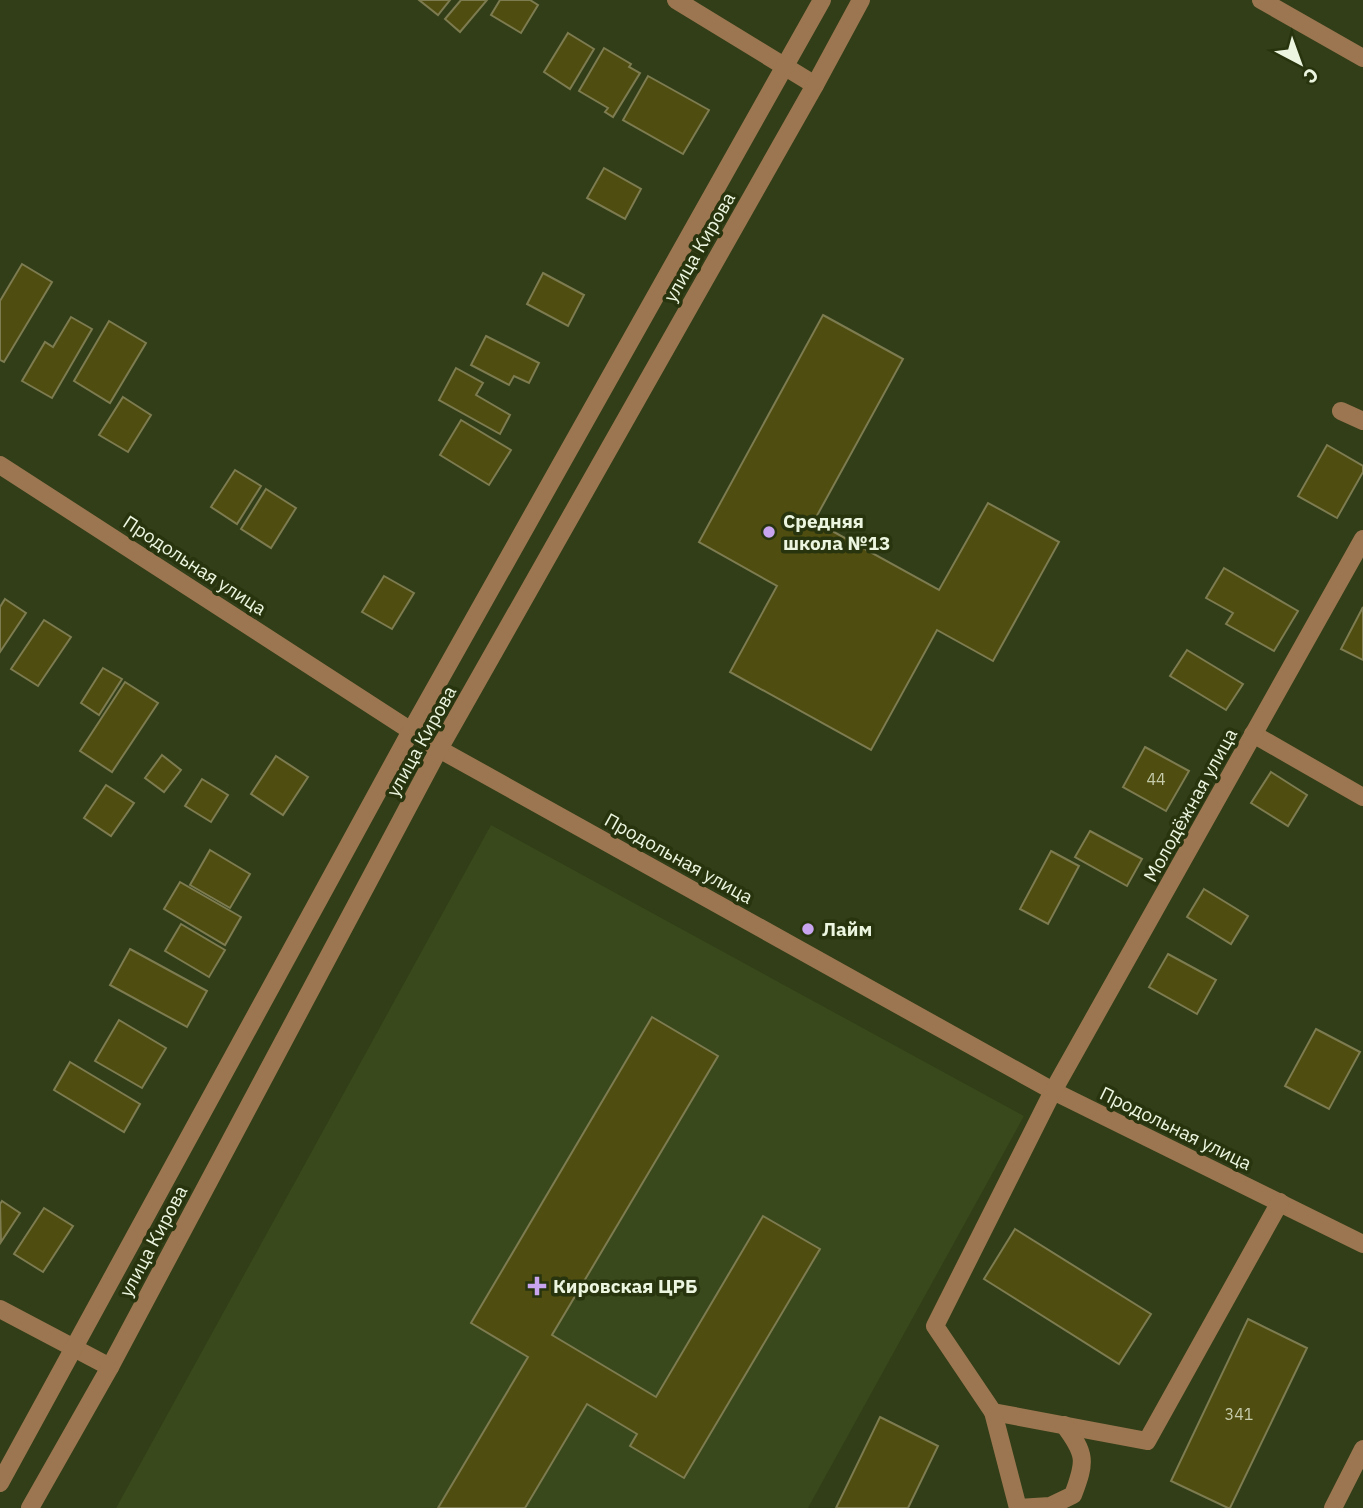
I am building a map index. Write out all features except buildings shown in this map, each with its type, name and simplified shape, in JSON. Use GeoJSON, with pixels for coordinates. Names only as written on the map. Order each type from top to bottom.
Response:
{"type":"FeatureCollection","features":[{"type":"Feature","properties":{"kind":"street"},"geometry":{"type":"LineString","coordinates":[[676,0],[815,85]]}},
{"type":"Feature","properties":{"kind":"street","name":"улица Кирова"},"geometry":{"type":"LineString","coordinates":[[0,1483],[412,729],[822,0]]}},
{"type":"Feature","properties":{"kind":"street","name":"улица Кирова"},"geometry":{"type":"LineString","coordinates":[[30,1508],[110,1367],[439,749],[861,0]]}},
{"type":"Feature","properties":{"kind":"street"},"geometry":{"type":"LineString","coordinates":[[1261,0],[1363,58]]}},
{"type":"Feature","properties":{"kind":"street"},"geometry":{"type":"LineString","coordinates":[[1341,411],[1363,421]]}},
{"type":"Feature","properties":{"kind":"street","name":"Продольная улица"},"geometry":{"type":"LineString","coordinates":[[0,465],[412,729],[439,749],[1053,1091],[1363,1244]]}},
{"type":"Feature","properties":{"kind":"street","name":"Молодёжная улица"},"geometry":{"type":"LineString","coordinates":[[993,1412],[935,1326],[1053,1091],[1363,539]]}},
{"type":"Feature","properties":{"kind":"street"},"geometry":{"type":"LineString","coordinates":[[1253,734],[1363,797]]}},
{"type":"Feature","properties":{"kind":"street"},"geometry":{"type":"LineString","coordinates":[[1064,1425],[1079,1445],[1083,1469],[1073,1495],[1050,1506],[1018,1508],[993,1412],[1064,1425],[1147,1441],[1280,1202]]}},
{"type":"Feature","properties":{"kind":"street"},"geometry":{"type":"LineString","coordinates":[[0,1309],[110,1367]]}},
{"type":"Feature","properties":{"kind":"street"},"geometry":{"type":"LineString","coordinates":[[1333,1508],[1363,1449]]}},
{"type":"Feature","properties":{"kind":"shaded area"},"geometry":{"type":"Polygon","coordinates":[[[491,825],[1024,1116],[808,1508],[116,1508],[491,825]]]}},
{"type":"Feature","properties":{"kind":"place","name":"Средняя школа №13"},"geometry":{"type":"Point","coordinates":[769,532]}},
{"type":"Feature","properties":{"kind":"place","name":"Лайм"},"geometry":{"type":"Point","coordinates":[808,929]}},
{"type":"Feature","properties":{"kind":"place","name":"Кировская ЦРБ"},"geometry":{"type":"Point","coordinates":[537,1286]}}]}
